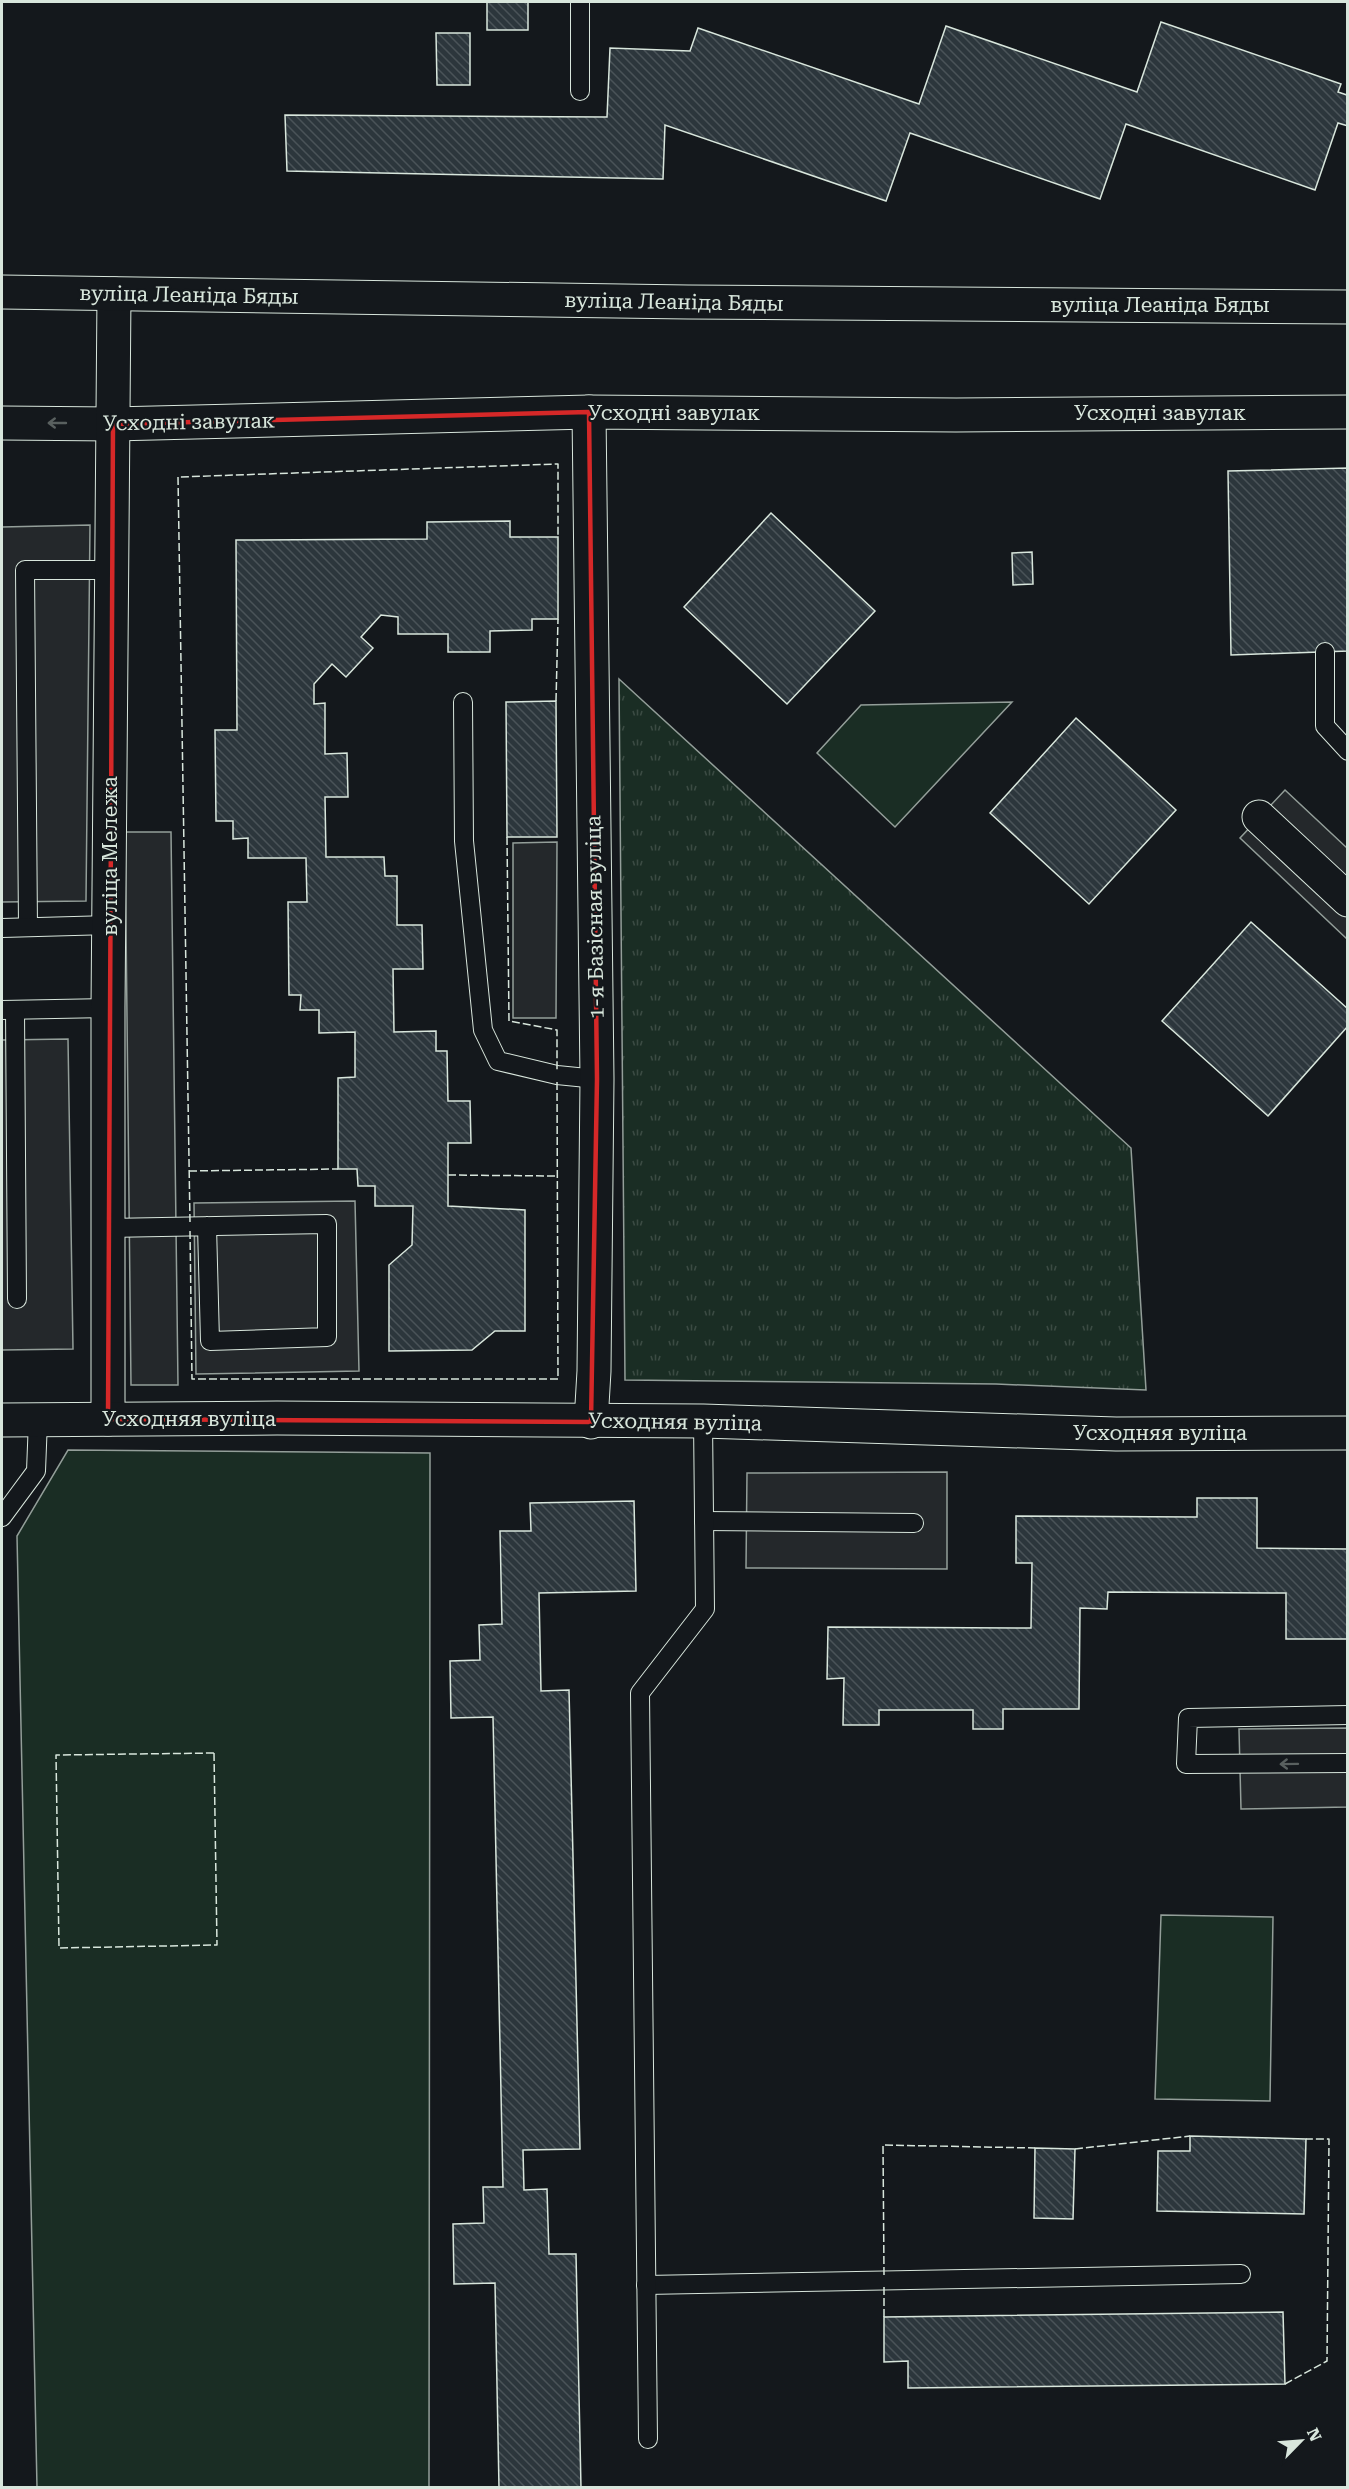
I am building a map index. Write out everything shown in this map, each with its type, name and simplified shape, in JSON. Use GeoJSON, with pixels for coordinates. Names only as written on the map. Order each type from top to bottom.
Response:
{"type":"FeatureCollection","features":[{"type":"Feature","properties":{"kind":"street","name":"вуліца Леаніда Бяды"},"geometry":{"type":"LineString","coordinates":[[2,292],[688,302],[1347,307]]}},
{"type":"Feature","properties":{"kind":"street","name":"вуліца Мележа"},"geometry":{"type":"LineString","coordinates":[[108,1419],[108,1008],[114,294]]}},
{"type":"Feature","properties":{"kind":"street","name":"Усходні завулак"},"geometry":{"type":"LineString","coordinates":[[2,423],[113,424],[589,412],[968,415],[1347,412]]}},
{"type":"Feature","properties":{"kind":"street","name":"1-я Базісная вуліца"},"geometry":{"type":"LineString","coordinates":[[589,412],[597,1079],[594,1371],[591,1422]]}},
{"type":"Feature","properties":{"kind":"street"},"geometry":{"type":"LineString","coordinates":[[1259,817],[1347,900]]}},
{"type":"Feature","properties":{"kind":"street","name":"Усходняя вуліца"},"geometry":{"type":"LineString","coordinates":[[2,1420],[277,1418],[703,1421],[1116,1434],[1347,1433]]}},
{"type":"Feature","properties":{"kind":"lane"},"geometry":{"type":"LineString","coordinates":[[580,2],[580,91]]}},
{"type":"Feature","properties":{"kind":"lane"},"geometry":{"type":"LineString","coordinates":[[28,927],[25,570],[112,570]]}},
{"type":"Feature","properties":{"kind":"lane"},"geometry":{"type":"LineString","coordinates":[[1325,652],[1325,726],[1347,751]]}},
{"type":"Feature","properties":{"kind":"lane"},"geometry":{"type":"LineString","coordinates":[[463,702],[464,840],[483,1029],[498,1061],[557,1075],[597,1079]]}},
{"type":"Feature","properties":{"kind":"lane"},"geometry":{"type":"LineString","coordinates":[[2,928],[110,925]]}},
{"type":"Feature","properties":{"kind":"lane"},"geometry":{"type":"LineString","coordinates":[[17,1299],[8,1010],[108,1008]]}},
{"type":"Feature","properties":{"kind":"lane"},"geometry":{"type":"LineString","coordinates":[[108,1228],[207,1226],[327,1224],[327,1337],[210,1341],[207,1226]]}},
{"type":"Feature","properties":{"kind":"lane"},"geometry":{"type":"LineString","coordinates":[[2,1517],[36,1471],[38,1420]]}},
{"type":"Feature","properties":{"kind":"lane"},"geometry":{"type":"LineString","coordinates":[[648,2439],[640,1693],[705,1609],[703,1421]]}},
{"type":"Feature","properties":{"kind":"lane"},"geometry":{"type":"LineString","coordinates":[[704,1521],[914,1523]]}},
{"type":"Feature","properties":{"kind":"lane"},"geometry":{"type":"LineString","coordinates":[[1347,1715],[1188,1718],[1186,1764],[1347,1763]]}},
{"type":"Feature","properties":{"kind":"lane"},"geometry":{"type":"LineString","coordinates":[[646,2284],[1241,2274]]}},
{"type":"Feature","properties":{"kind":"highlighted area"},"geometry":{"type":"Polygon","coordinates":[[[589,412],[597,1079],[591,1422],[108,1419],[113,424],[589,412]]]}},
{"type":"Feature","properties":{"kind":"green space"},"geometry":{"type":"Polygon","coordinates":[[[619,679],[1131,1148],[1146,1390],[996,1384],[625,1380],[619,679]]]}},
{"type":"Feature","properties":{"kind":"green space"},"geometry":{"type":"Polygon","coordinates":[[[1012,702],[895,827],[817,753],[861,705],[1012,702]]]}},
{"type":"Feature","properties":{"kind":"green space"},"geometry":{"type":"Polygon","coordinates":[[[68,1450],[430,1453],[429,2487],[37,2487],[17,1536],[68,1450]]]}},
{"type":"Feature","properties":{"kind":"green space"},"geometry":{"type":"Polygon","coordinates":[[[1161,1915],[1273,1917],[1270,2101],[1155,2099],[1161,1915]]]}},
{"type":"Feature","properties":{"kind":"shaded area"},"geometry":{"type":"Polygon","coordinates":[[[90,525],[86,901],[2,902],[2,527],[90,525]]]}},
{"type":"Feature","properties":{"kind":"shaded area"},"geometry":{"type":"Polygon","coordinates":[[[1285,790],[1347,848],[1347,939],[1240,838],[1285,790]]]}},
{"type":"Feature","properties":{"kind":"shaded area"},"geometry":{"type":"Polygon","coordinates":[[[125,832],[171,832],[178,1385],[131,1385],[125,832]]]}},
{"type":"Feature","properties":{"kind":"shaded area"},"geometry":{"type":"Polygon","coordinates":[[[557,842],[556,1018],[513,1018],[513,843],[557,842]]]}},
{"type":"Feature","properties":{"kind":"shaded area"},"geometry":{"type":"Polygon","coordinates":[[[68,1039],[73,1349],[2,1350],[2,1040],[68,1039]]]}},
{"type":"Feature","properties":{"kind":"shaded area"},"geometry":{"type":"Polygon","coordinates":[[[355,1201],[359,1371],[196,1374],[194,1203],[355,1201]]]}},
{"type":"Feature","properties":{"kind":"shaded area"},"geometry":{"type":"Polygon","coordinates":[[[947,1472],[947,1569],[746,1568],[747,1473],[947,1472]]]}},
{"type":"Feature","properties":{"kind":"shaded area"},"geometry":{"type":"Polygon","coordinates":[[[1347,1728],[1347,1807],[1241,1809],[1239,1729],[1347,1728]]]}},
{"type":"Feature","properties":{"kind":"building"},"geometry":{"type":"Polygon","coordinates":[[[487,2],[528,2],[528,30],[487,30],[487,2]]]}},
{"type":"Feature","properties":{"kind":"building"},"geometry":{"type":"Polygon","coordinates":[[[1161,22],[1341,84],[1338,92],[1347,95],[1348,93],[1348,126],[1338,123],[1315,190],[1126,124],[1100,199],[910,133],[886,201],[665,125],[663,179],[287,171],[285,115],[607,117],[610,48],[690,51],[698,28],[919,104],[946,26],[1137,92],[1161,22]]]}},
{"type":"Feature","properties":{"kind":"building"},"geometry":{"type":"Polygon","coordinates":[[[436,33],[470,33],[470,85],[437,85],[436,33]]]}},
{"type":"Feature","properties":{"kind":"building"},"geometry":{"type":"Polygon","coordinates":[[[1348,468],[1348,651],[1231,655],[1228,471],[1348,468]]]}},
{"type":"Feature","properties":{"kind":"building"},"geometry":{"type":"Polygon","coordinates":[[[771,513],[875,611],[787,704],[684,607],[771,513]]]}},
{"type":"Feature","properties":{"kind":"building"},"geometry":{"type":"Polygon","coordinates":[[[510,521],[510,537],[558,537],[558,619],[532,619],[532,630],[490,631],[490,652],[448,652],[448,634],[398,634],[398,617],[381,615],[361,637],[373,648],[346,677],[332,664],[314,684],[314,704],[325,703],[325,754],[347,753],[348,797],[325,797],[326,857],[384,857],[385,876],[397,876],[397,925],[422,925],[423,969],[393,969],[394,1032],[436,1031],[436,1051],[447,1051],[448,1101],[470,1101],[471,1143],[448,1143],[448,1206],[525,1210],[525,1331],[495,1331],[472,1350],[389,1351],[389,1265],[412,1245],[413,1206],[375,1206],[375,1186],[358,1186],[357,1169],[338,1169],[338,1078],[355,1077],[355,1032],[319,1033],[319,1010],[300,1010],[301,995],[289,995],[288,902],[307,902],[306,858],[248,858],[248,838],[233,839],[233,821],[216,821],[215,730],[237,730],[236,540],[427,539],[427,522],[510,521]]]}},
{"type":"Feature","properties":{"kind":"building"},"geometry":{"type":"Polygon","coordinates":[[[1032,552],[1033,584],[1013,585],[1012,553],[1032,552]]]}},
{"type":"Feature","properties":{"kind":"building"},"geometry":{"type":"Polygon","coordinates":[[[556,701],[557,837],[507,837],[506,702],[556,701]]]}},
{"type":"Feature","properties":{"kind":"building"},"geometry":{"type":"Polygon","coordinates":[[[1076,718],[1176,810],[1089,904],[990,813],[1076,718]]]}},
{"type":"Feature","properties":{"kind":"building"},"geometry":{"type":"Polygon","coordinates":[[[1251,922],[1348,1009],[1348,1026],[1268,1116],[1162,1021],[1251,922]]]}},
{"type":"Feature","properties":{"kind":"building"},"geometry":{"type":"Polygon","coordinates":[[[1197,1498],[1257,1498],[1257,1548],[1348,1549],[1348,1639],[1286,1639],[1286,1593],[1108,1592],[1107,1609],[1080,1608],[1079,1709],[1003,1709],[1003,1729],[973,1729],[973,1710],[879,1710],[879,1725],[843,1725],[844,1678],[827,1679],[828,1627],[1031,1628],[1032,1563],[1016,1563],[1016,1516],[1197,1517],[1197,1498]]]}},
{"type":"Feature","properties":{"kind":"building"},"geometry":{"type":"Polygon","coordinates":[[[634,1501],[636,1591],[539,1593],[541,1691],[569,1690],[580,2149],[523,2150],[524,2190],[547,2189],[549,2254],[576,2254],[581,2488],[499,2488],[495,2283],[454,2284],[453,2224],[484,2223],[483,2187],[503,2187],[493,1717],[451,1718],[450,1661],[480,1660],[479,1625],[502,1624],[500,1531],[531,1531],[530,1503],[634,1501]]]}},
{"type":"Feature","properties":{"kind":"building"},"geometry":{"type":"Polygon","coordinates":[[[1190,2136],[1306,2139],[1304,2214],[1157,2211],[1158,2151],[1190,2151],[1190,2136]]]}},
{"type":"Feature","properties":{"kind":"building"},"geometry":{"type":"Polygon","coordinates":[[[1035,2148],[1075,2149],[1073,2219],[1034,2218],[1035,2148]]]}},
{"type":"Feature","properties":{"kind":"building"},"geometry":{"type":"Polygon","coordinates":[[[1283,2312],[1285,2384],[908,2388],[908,2361],[884,2362],[884,2317],[1283,2312]]]}},
{"type":"Feature","properties":{"kind":"fence"},"geometry":{"type":"LineString","coordinates":[[190,1222],[178,477],[558,464],[558,537]]}},
{"type":"Feature","properties":{"kind":"fence"},"geometry":{"type":"LineString","coordinates":[[556,701],[558,619]]}},
{"type":"Feature","properties":{"kind":"fence"},"geometry":{"type":"LineString","coordinates":[[507,837],[509,1021],[557,1030],[557,1070]]}},
{"type":"Feature","properties":{"kind":"fence"},"geometry":{"type":"LineString","coordinates":[[190,1231],[192,1379],[558,1379],[557,1079]]}},
{"type":"Feature","properties":{"kind":"fence"},"geometry":{"type":"LineString","coordinates":[[189,1171],[338,1169]]}},
{"type":"Feature","properties":{"kind":"fence"},"geometry":{"type":"LineString","coordinates":[[448,1175],[557,1176]]}},
{"type":"Feature","properties":{"kind":"fence"},"geometry":{"type":"LineString","coordinates":[[214,1753],[217,1945],[59,1948],[56,1755],[214,1753]]}},
{"type":"Feature","properties":{"kind":"fence"},"geometry":{"type":"LineString","coordinates":[[1075,2149],[1190,2136]]}},
{"type":"Feature","properties":{"kind":"fence"},"geometry":{"type":"LineString","coordinates":[[1285,2384],[1327,2361],[1329,2139],[1306,2139]]}},
{"type":"Feature","properties":{"kind":"fence"},"geometry":{"type":"LineString","coordinates":[[884,2275],[883,2145],[1035,2148]]}},
{"type":"Feature","properties":{"kind":"fence"},"geometry":{"type":"LineString","coordinates":[[884,2284],[884,2317]]}}]}
